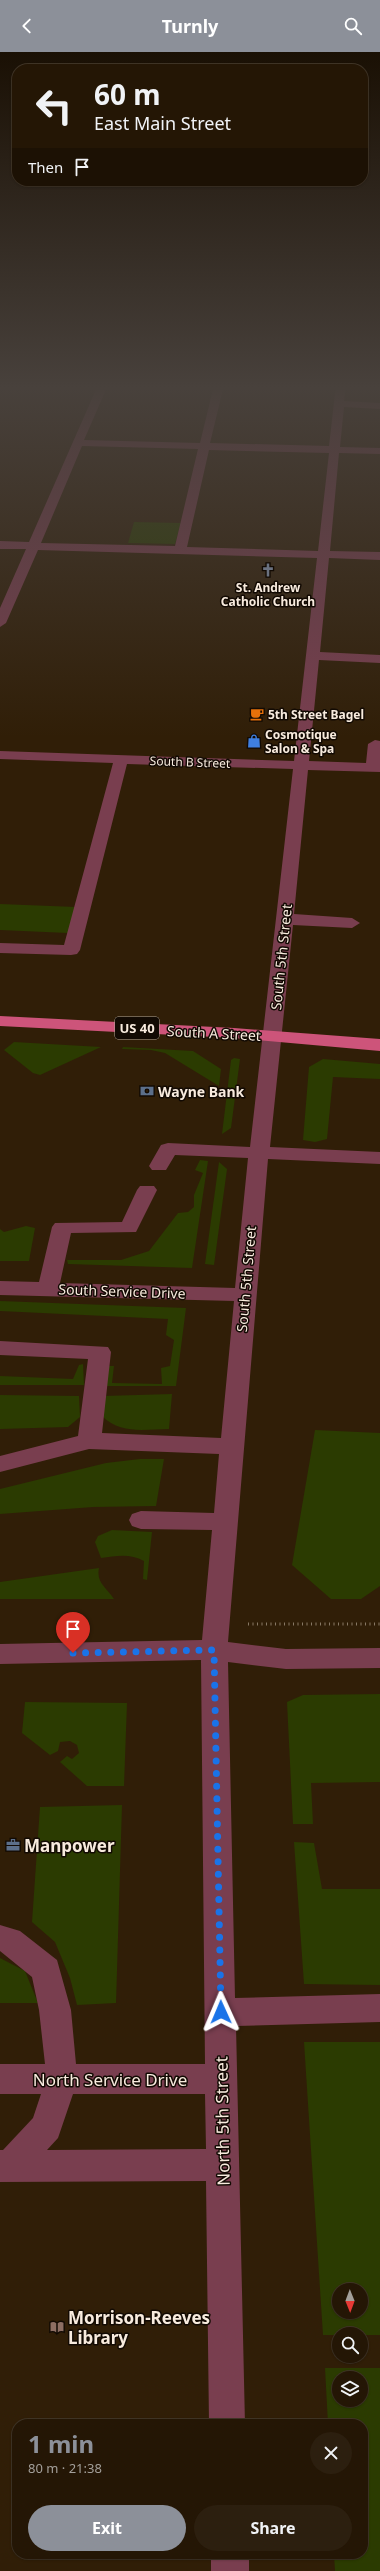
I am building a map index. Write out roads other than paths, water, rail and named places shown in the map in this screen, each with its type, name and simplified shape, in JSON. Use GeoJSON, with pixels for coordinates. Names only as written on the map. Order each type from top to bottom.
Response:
{"type":"FeatureCollection","features":[{"type":"Feature","properties":{"kind":"main road","name":"South A Street"},"geometry":{"type":"LineString","coordinates":[[0,1021],[273,1036],[380,1045]]}},
{"type":"Feature","properties":{"kind":"street"},"geometry":{"type":"LineString","coordinates":[[0,623],[52,503]]}},
{"type":"Feature","properties":{"kind":"street"},"geometry":{"type":"LineString","coordinates":[[180,550],[191,503]]}},
{"type":"Feature","properties":{"kind":"street","name":"South 5th Street"},"geometry":{"type":"LineString","coordinates":[[216,1637],[244,1295],[302,766],[328,503]]}},
{"type":"Feature","properties":{"kind":"street"},"geometry":{"type":"LineString","coordinates":[[0,545],[380,556]]}},
{"type":"Feature","properties":{"kind":"street"},"geometry":{"type":"LineString","coordinates":[[312,656],[380,659]]}},
{"type":"Feature","properties":{"kind":"street"},"geometry":{"type":"LineString","coordinates":[[375,744],[377,768]]}},
{"type":"Feature","properties":{"kind":"street","name":"South B Street"},"geometry":{"type":"LineString","coordinates":[[0,755],[121,759],[188,768],[302,766],[377,768]]}},
{"type":"Feature","properties":{"kind":"street"},"geometry":{"type":"LineString","coordinates":[[0,948],[71,950],[121,759]]}},
{"type":"Feature","properties":{"kind":"street"},"geometry":{"type":"LineString","coordinates":[[285,918],[352,923]]}},
{"type":"Feature","properties":{"kind":"street"},"geometry":{"type":"LineString","coordinates":[[159,1166],[168,1149],[380,1158]]}},
{"type":"Feature","properties":{"kind":"street"},"geometry":{"type":"LineString","coordinates":[[48,1289],[62,1227],[129,1228],[147,1190]]}},
{"type":"Feature","properties":{"kind":"street","name":"South Service Drive"},"geometry":{"type":"LineString","coordinates":[[0,1288],[244,1295]]}},
{"type":"Feature","properties":{"kind":"street"},"geometry":{"type":"LineString","coordinates":[[0,1348],[100,1352],[89,1441]]}},
{"type":"Feature","properties":{"kind":"street"},"geometry":{"type":"LineString","coordinates":[[0,1464],[89,1441],[232,1446]]}},
{"type":"Feature","properties":{"kind":"street"},"geometry":{"type":"LineString","coordinates":[[141,1520],[226,1522]]}},
{"type":"Feature","properties":{"kind":"street"},"geometry":{"type":"LineString","coordinates":[[0,1654],[216,1637],[286,1659],[380,1658]]}},
{"type":"Feature","properties":{"kind":"street","name":"North 5th Street"},"geometry":{"type":"LineString","coordinates":[[216,1637],[221,2012],[220,2078],[227,2419]]}},
{"type":"Feature","properties":{"kind":"street"},"geometry":{"type":"LineString","coordinates":[[0,1938],[9,1940],[46,1970],[55,2010],[62,2079],[46,2127],[5,2166]]}},
{"type":"Feature","properties":{"kind":"street"},"geometry":{"type":"LineString","coordinates":[[221,2012],[380,2008]]}},
{"type":"Feature","properties":{"kind":"street","name":"North Service Drive"},"geometry":{"type":"LineString","coordinates":[[0,2079],[220,2078]]}},
{"type":"Feature","properties":{"kind":"street"},"geometry":{"type":"LineString","coordinates":[[5,2166],[222,2165]]}},
{"type":"Feature","properties":{"kind":"street"},"geometry":{"type":"LineString","coordinates":[[230,2559],[230,2571]]}},
{"type":"Feature","properties":{"kind":"place","name":"St. Andrew Catholic Church"},"geometry":{"type":"Point","coordinates":[268,570]}},
{"type":"Feature","properties":{"kind":"place","name":"5th Street Bagel"},"geometry":{"type":"Point","coordinates":[257,714]}},
{"type":"Feature","properties":{"kind":"place","name":"Cosmotique Salon & Spa"},"geometry":{"type":"Point","coordinates":[254,741]}},
{"type":"Feature","properties":{"kind":"place","name":"Wayne Bank"},"geometry":{"type":"Point","coordinates":[147,1091]}},
{"type":"Feature","properties":{"kind":"place","name":"Manpower"},"geometry":{"type":"Point","coordinates":[13,1845]}},
{"type":"Feature","properties":{"kind":"place","name":"Morrison-Reeves Library"},"geometry":{"type":"Point","coordinates":[57,2327]}}]}
